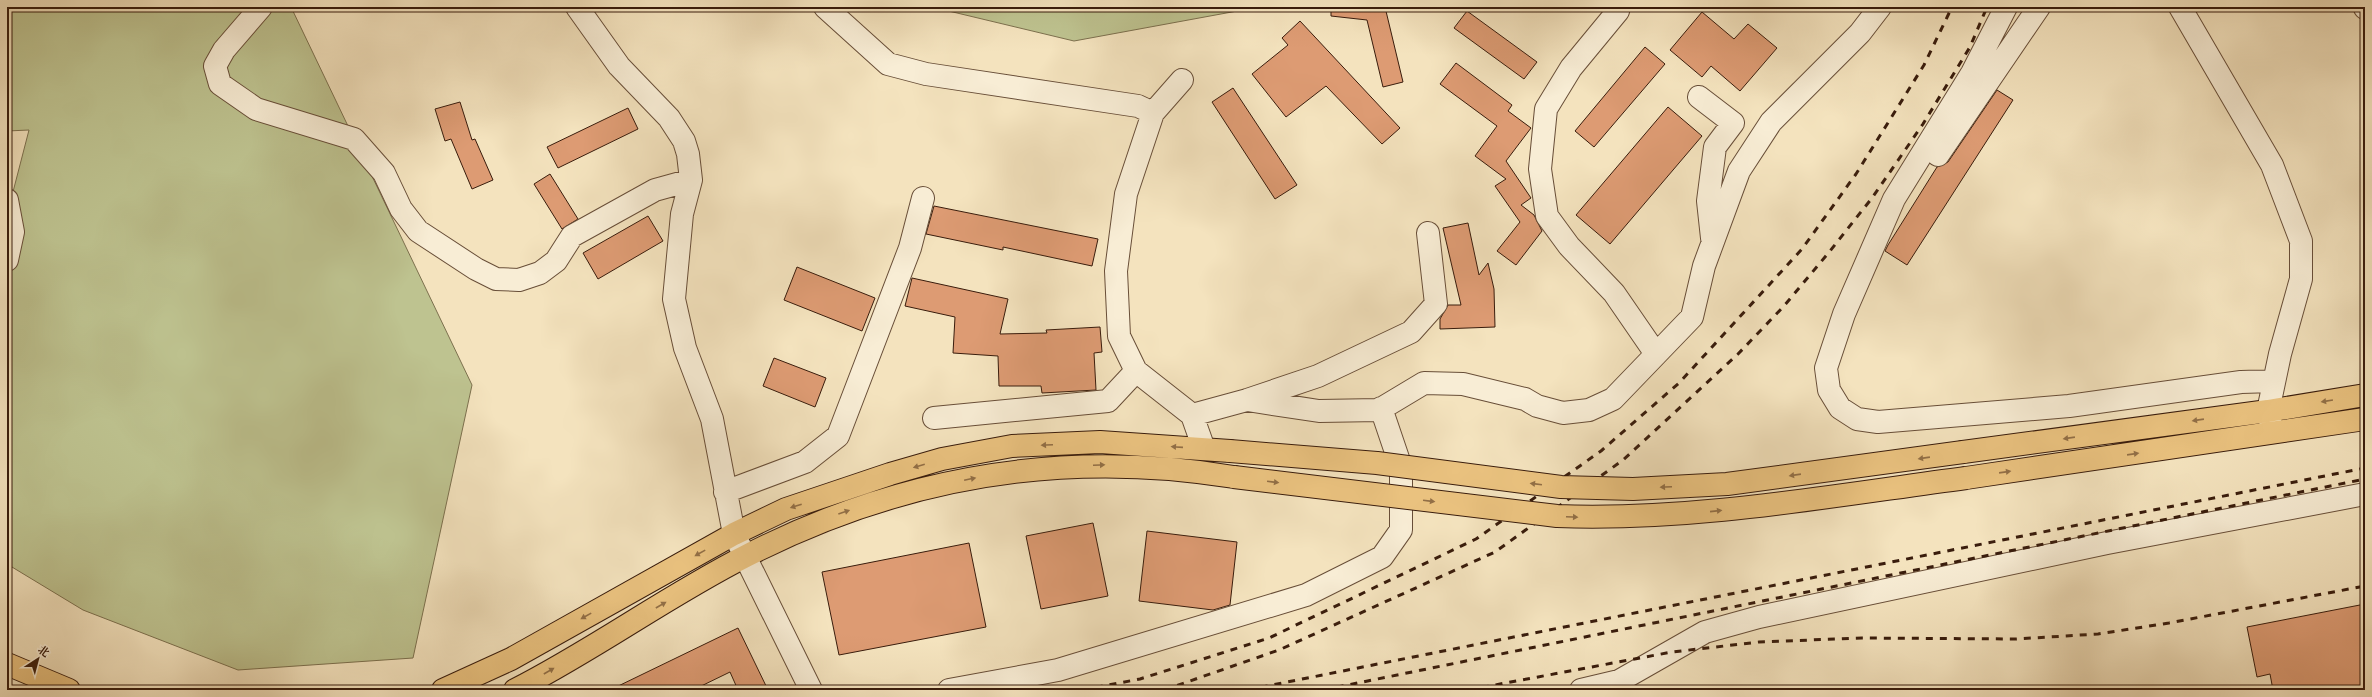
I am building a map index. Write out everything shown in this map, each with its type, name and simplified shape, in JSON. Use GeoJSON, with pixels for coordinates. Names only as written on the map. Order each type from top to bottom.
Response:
{"type":"FeatureCollection","features":[{"type":"Feature","properties":{"kind":"main road"},"geometry":{"type":"LineString","coordinates":[[443,690],[511,659],[734,534],[786,509],[942,459],[1012,446],[1100,442],[1204,448],[1377,464],[1561,487],[1633,489],[1727,484],[2268,411],[2365,395]]}},
{"type":"Feature","properties":{"kind":"main road"},"geometry":{"type":"LineString","coordinates":[[515,690],[745,556],[817,522],[895,495],[984,476],[1065,466],[1105,465],[1175,469],[1557,516],[1592,518],[1696,514],[1966,478],[2365,419]]}},
{"type":"Feature","properties":{"kind":"main road"},"geometry":{"type":"LineString","coordinates":[[7,664],[70,690]]}},
{"type":"Feature","properties":{"kind":"street"},"geometry":{"type":"LineString","coordinates":[[261,7],[224,50],[215,66],[220,84],[256,109],[354,139],[384,173],[401,209],[418,231],[486,275],[508,280],[530,278],[540,273],[556,261],[572,236],[655,190],[691,180]]}},
{"type":"Feature","properties":{"kind":"street"},"geometry":{"type":"LineString","coordinates":[[577,7],[619,66],[678,129],[688,154],[691,180],[690,191],[682,214],[674,299],[685,348],[712,419],[734,534],[811,690]]}},
{"type":"Feature","properties":{"kind":"street"},"geometry":{"type":"LineString","coordinates":[[825,7],[888,64],[926,74],[1138,106],[1153,113]]}},
{"type":"Feature","properties":{"kind":"street"},"geometry":{"type":"LineString","coordinates":[[1619,7],[1571,68],[1546,109],[1540,169],[1547,216],[1569,246],[1614,293],[1656,354]]}},
{"type":"Feature","properties":{"kind":"street"},"geometry":{"type":"LineString","coordinates":[[1248,400],[1319,411],[1381,408],[1424,383],[1463,384],[1525,399],[1537,406],[1562,413],[1589,410],[1602,405],[1621,392],[1692,317],[1704,266],[1739,171],[1771,122],[1860,33],[1880,7]]}},
{"type":"Feature","properties":{"kind":"street"},"geometry":{"type":"LineString","coordinates":[[2006,7],[1972,73],[1894,199],[1844,314],[1826,368],[1829,390],[1833,400],[1840,408],[1857,420],[1878,422],[2069,406],[2241,382],[2274,381]]}},
{"type":"Feature","properties":{"kind":"street"},"geometry":{"type":"LineString","coordinates":[[1883,225],[1912,193],[2039,7]]}},
{"type":"Feature","properties":{"kind":"street"},"geometry":{"type":"LineString","coordinates":[[2180,7],[2272,165],[2301,241],[2301,279],[2280,354],[2268,411],[2273,433]]}},
{"type":"Feature","properties":{"kind":"street"},"geometry":{"type":"LineString","coordinates":[[1182,80],[1153,113],[1126,194],[1116,271],[1119,336],[1136,371],[1192,415],[1204,448]]}},
{"type":"Feature","properties":{"kind":"street"},"geometry":{"type":"LineString","coordinates":[[1699,96],[1733,123],[1715,147],[1708,202],[1713,244]]}},
{"type":"Feature","properties":{"kind":"street"},"geometry":{"type":"LineString","coordinates":[[726,492],[805,462],[838,436],[910,248],[923,198]]}},
{"type":"Feature","properties":{"kind":"street"},"geometry":{"type":"LineString","coordinates":[[7,200],[13,232],[7,260]]}},
{"type":"Feature","properties":{"kind":"street"},"geometry":{"type":"LineString","coordinates":[[1192,415],[1248,400],[1318,376],[1411,332],[1436,304],[1428,233]]}},
{"type":"Feature","properties":{"kind":"street"},"geometry":{"type":"LineString","coordinates":[[934,418],[1108,401],[1136,371]]}},
{"type":"Feature","properties":{"kind":"street"},"geometry":{"type":"LineString","coordinates":[[949,690],[1058,670],[1298,598],[1382,557],[1401,530],[1401,467],[1381,408]]}},
{"type":"Feature","properties":{"kind":"street"},"geometry":{"type":"LineString","coordinates":[[1581,690],[1619,680],[1705,632],[1759,617],[2107,543],[2365,494]]}},
{"type":"Feature","properties":{"kind":"green space"},"geometry":{"type":"Polygon","coordinates":[[[7,7],[291,7],[472,385],[413,658],[238,670],[83,610],[7,564],[7,215],[29,130],[7,131],[7,7]]]}},
{"type":"Feature","properties":{"kind":"green space"},"geometry":{"type":"Polygon","coordinates":[[[932,7],[1259,7],[1074,41],[932,7]]]}},
{"type":"Feature","properties":{"kind":"building"},"geometry":{"type":"Polygon","coordinates":[[[1331,7],[1385,7],[1403,82],[1383,87],[1367,20],[1331,16],[1331,7]]]}},
{"type":"Feature","properties":{"kind":"building"},"geometry":{"type":"Polygon","coordinates":[[[1467,11],[1537,62],[1524,79],[1454,28],[1467,11]]]}},
{"type":"Feature","properties":{"kind":"building"},"geometry":{"type":"Polygon","coordinates":[[[1702,12],[1734,39],[1748,24],[1777,48],[1740,91],[1711,66],[1702,77],[1670,50],[1702,12]]]}},
{"type":"Feature","properties":{"kind":"building"},"geometry":{"type":"Polygon","coordinates":[[[1300,21],[1400,128],[1382,144],[1326,86],[1286,117],[1252,74],[1288,45],[1282,38],[1300,21]]]}},
{"type":"Feature","properties":{"kind":"building"},"geometry":{"type":"Polygon","coordinates":[[[1645,47],[1665,64],[1594,147],[1575,131],[1645,47]]]}},
{"type":"Feature","properties":{"kind":"building"},"geometry":{"type":"Polygon","coordinates":[[[1456,63],[1512,105],[1508,111],[1531,128],[1506,161],[1531,198],[1521,205],[1534,215],[1542,231],[1516,265],[1497,251],[1520,222],[1495,186],[1506,179],[1475,156],[1497,126],[1440,84],[1456,63]]]}},
{"type":"Feature","properties":{"kind":"building"},"geometry":{"type":"Polygon","coordinates":[[[1233,88],[1297,185],[1275,199],[1212,102],[1233,88]]]}},
{"type":"Feature","properties":{"kind":"building"},"geometry":{"type":"Polygon","coordinates":[[[1997,90],[2013,100],[1907,265],[1885,251],[1888,245],[1937,167],[1948,162],[1997,90]]]}},
{"type":"Feature","properties":{"kind":"building"},"geometry":{"type":"Polygon","coordinates":[[[460,102],[472,140],[475,139],[493,180],[472,189],[451,139],[445,141],[435,109],[460,102]]]}},
{"type":"Feature","properties":{"kind":"building"},"geometry":{"type":"Polygon","coordinates":[[[1668,107],[1702,136],[1610,244],[1576,215],[1668,107]]]}},
{"type":"Feature","properties":{"kind":"building"},"geometry":{"type":"Polygon","coordinates":[[[628,108],[638,129],[558,168],[547,147],[628,108]]]}},
{"type":"Feature","properties":{"kind":"building"},"geometry":{"type":"Polygon","coordinates":[[[550,174],[578,219],[562,229],[534,184],[550,174]]]}},
{"type":"Feature","properties":{"kind":"building"},"geometry":{"type":"Polygon","coordinates":[[[934,206],[1098,239],[1092,266],[1003,247],[1003,250],[926,234],[934,206]]]}},
{"type":"Feature","properties":{"kind":"building"},"geometry":{"type":"Polygon","coordinates":[[[648,216],[663,241],[598,279],[583,253],[648,216]]]}},
{"type":"Feature","properties":{"kind":"building"},"geometry":{"type":"Polygon","coordinates":[[[1468,223],[1479,275],[1488,263],[1494,289],[1495,327],[1440,329],[1440,319],[1448,305],[1461,305],[1443,228],[1468,223]]]}},
{"type":"Feature","properties":{"kind":"building"},"geometry":{"type":"Polygon","coordinates":[[[797,267],[875,298],[862,331],[784,300],[797,267]]]}},
{"type":"Feature","properties":{"kind":"building"},"geometry":{"type":"Polygon","coordinates":[[[912,278],[1008,299],[1000,334],[1047,333],[1046,330],[1100,327],[1102,352],[1094,353],[1096,390],[1042,393],[1041,386],[999,386],[998,356],[953,353],[955,317],[905,306],[912,278]]]}},
{"type":"Feature","properties":{"kind":"building"},"geometry":{"type":"Polygon","coordinates":[[[774,358],[826,378],[815,407],[763,386],[774,358]]]}},
{"type":"Feature","properties":{"kind":"building"},"geometry":{"type":"Polygon","coordinates":[[[1093,523],[1108,596],[1041,609],[1026,536],[1093,523]]]}},
{"type":"Feature","properties":{"kind":"building"},"geometry":{"type":"Polygon","coordinates":[[[1147,531],[1237,542],[1230,605],[1213,610],[1139,601],[1147,531]]]}},
{"type":"Feature","properties":{"kind":"building"},"geometry":{"type":"Polygon","coordinates":[[[969,543],[986,627],[839,655],[822,572],[969,543]]]}},
{"type":"Feature","properties":{"kind":"building"},"geometry":{"type":"Polygon","coordinates":[[[2365,604],[2365,690],[2273,690],[2270,674],[2257,677],[2247,627],[2365,604]]]}},
{"type":"Feature","properties":{"kind":"building"},"geometry":{"type":"Polygon","coordinates":[[[738,628],[768,690],[738,690],[730,672],[693,690],[610,690],[738,628]]]}},
{"type":"Feature","properties":{"kind":"railway"},"geometry":{"type":"LineString","coordinates":[[1082,690],[1140,679],[1269,638],[1476,539],[1601,451],[1679,383],[1802,249],[1856,174],[1924,65],[1952,7]]}},
{"type":"Feature","properties":{"kind":"railway"},"geometry":{"type":"LineString","coordinates":[[1164,690],[1279,650],[1495,552],[1623,460],[1738,354],[1784,306],[1830,251],[1872,198],[1923,124],[1970,47],[1987,7]]}},
{"type":"Feature","properties":{"kind":"railway"},"geometry":{"type":"LineString","coordinates":[[1247,690],[2365,468]]}},
{"type":"Feature","properties":{"kind":"railway"},"geometry":{"type":"LineString","coordinates":[[1323,690],[2365,479]]}},
{"type":"Feature","properties":{"kind":"railway"},"geometry":{"type":"LineString","coordinates":[[1468,690],[1672,652],[1759,642],[1862,638],[2016,639],[2098,634],[2169,623],[2365,586]]}}]}
